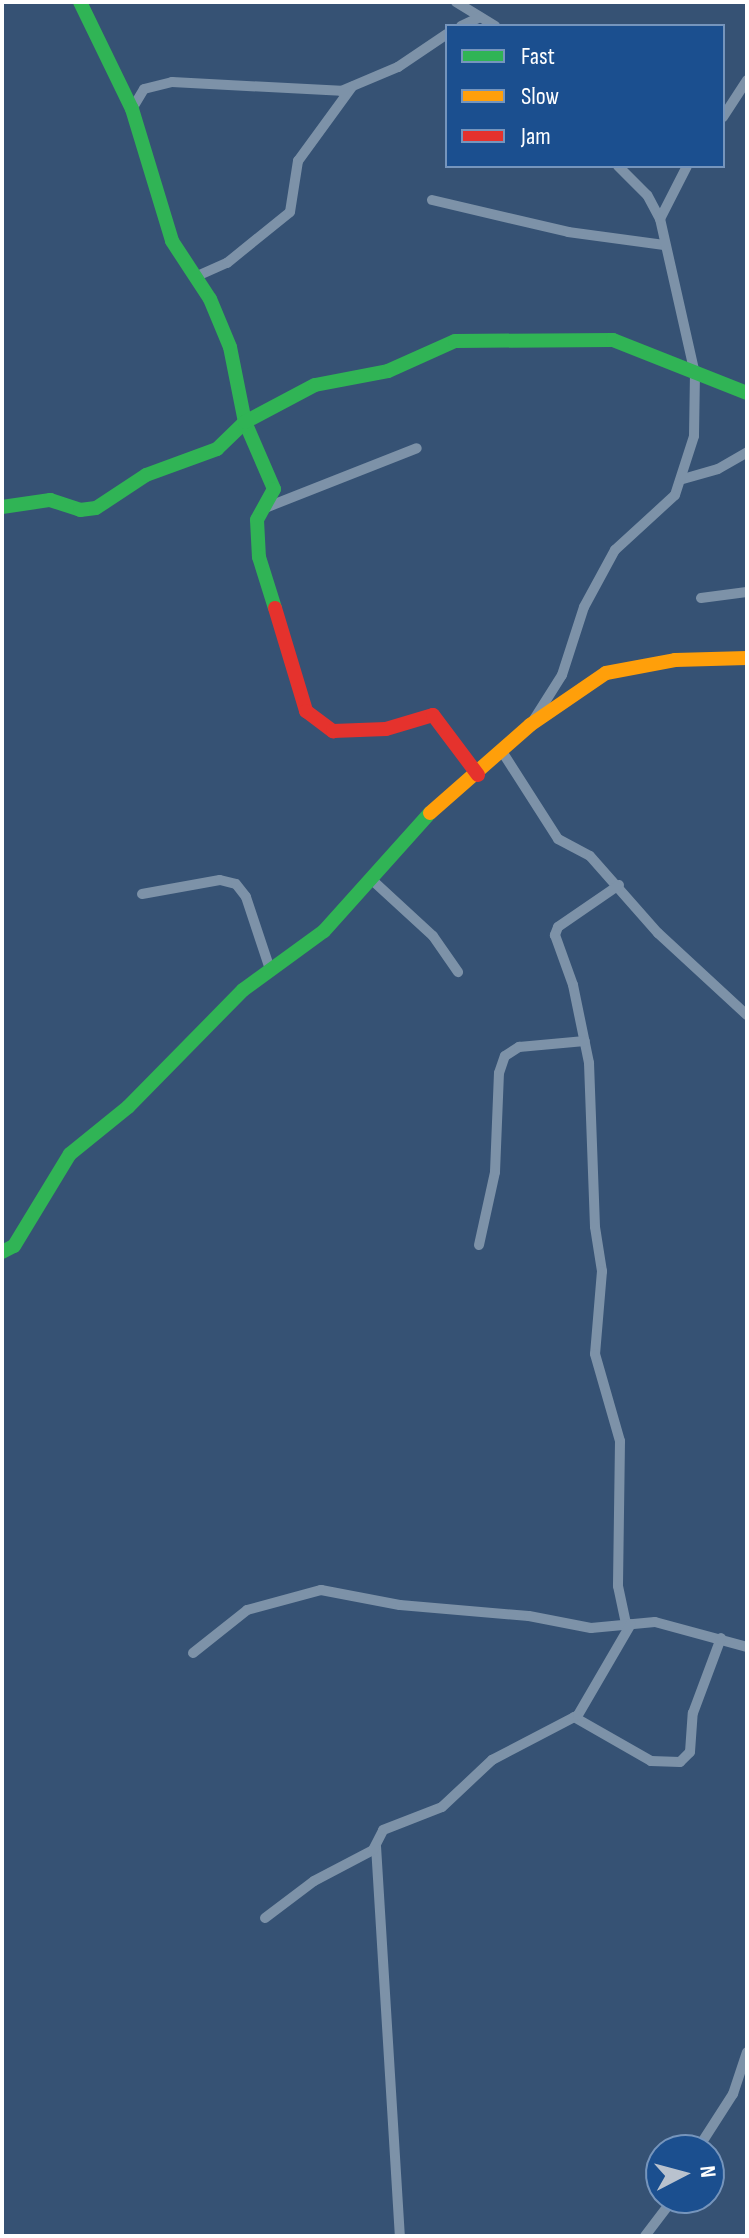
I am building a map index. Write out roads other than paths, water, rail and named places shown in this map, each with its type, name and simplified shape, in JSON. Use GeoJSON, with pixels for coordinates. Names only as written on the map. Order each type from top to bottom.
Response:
{"type":"FeatureCollection","features":[{"type":"Feature","properties":{"kind":"street"},"geometry":{"type":"LineString","coordinates":[[80,2],[132,109],[172,241],[195,277],[230,347],[245,422],[274,489],[256,523],[259,557],[311,719],[333,731],[394,728],[433,715],[478,775]]}},
{"type":"Feature","properties":{"kind":"street"},"geometry":{"type":"LineString","coordinates":[[456,2],[492,24]]}},
{"type":"Feature","properties":{"kind":"street"},"geometry":{"type":"LineString","coordinates":[[465,24],[480,17]]}},
{"type":"Feature","properties":{"kind":"street"},"geometry":{"type":"LineString","coordinates":[[132,109],[147,87],[172,82],[249,90],[352,87],[409,61],[445,35]]}},
{"type":"Feature","properties":{"kind":"street"},"geometry":{"type":"LineString","coordinates":[[725,114],[747,80]]}},
{"type":"Feature","properties":{"kind":"street"},"geometry":{"type":"LineString","coordinates":[[195,277],[227,263],[290,212],[298,161],[352,87]]}},
{"type":"Feature","properties":{"kind":"street"},"geometry":{"type":"LineString","coordinates":[[2,1252],[14,1246],[70,1154],[128,1107],[270,969],[324,931],[410,830],[478,775],[530,725],[562,675],[584,607],[615,550],[637,527],[662,513],[683,479],[694,436],[695,374],[660,219],[647,195],[620,168]]}},
{"type":"Feature","properties":{"kind":"street"},"geometry":{"type":"LineString","coordinates":[[660,219],[686,168]]}},
{"type":"Feature","properties":{"kind":"street"},"geometry":{"type":"LineString","coordinates":[[432,200],[594,237],[664,245]]}},
{"type":"Feature","properties":{"kind":"street"},"geometry":{"type":"LineString","coordinates":[[2,507],[50,500],[80,510],[96,508],[146,475],[217,449],[245,422],[315,385],[388,371],[455,341],[604,339],[747,393]]}},
{"type":"Feature","properties":{"kind":"street"},"geometry":{"type":"LineString","coordinates":[[265,508],[417,448]]}},
{"type":"Feature","properties":{"kind":"street"},"geometry":{"type":"LineString","coordinates":[[683,479],[718,469],[747,452]]}},
{"type":"Feature","properties":{"kind":"street"},"geometry":{"type":"LineString","coordinates":[[701,598],[747,592]]}},
{"type":"Feature","properties":{"kind":"street"},"geometry":{"type":"LineString","coordinates":[[530,725],[606,673],[675,660],[747,658]]}},
{"type":"Feature","properties":{"kind":"street"},"geometry":{"type":"LineString","coordinates":[[503,753],[554,835],[587,854],[619,885],[658,933],[747,1015]]}},
{"type":"Feature","properties":{"kind":"street"},"geometry":{"type":"LineString","coordinates":[[371,879],[433,936],[458,972]]}},
{"type":"Feature","properties":{"kind":"street"},"geometry":{"type":"LineString","coordinates":[[142,894],[220,880],[236,884],[246,897],[270,969]]}},
{"type":"Feature","properties":{"kind":"street"},"geometry":{"type":"LineString","coordinates":[[400,2236],[376,1846],[383,1830],[442,1807],[492,1760],[574,1717],[629,1624],[618,1586],[620,1441],[595,1354],[602,1271],[585,1041],[555,934],[619,885]]}},
{"type":"Feature","properties":{"kind":"street"},"geometry":{"type":"LineString","coordinates":[[479,1245],[495,1172],[499,1073],[505,1056],[519,1047],[585,1041]]}},
{"type":"Feature","properties":{"kind":"street"},"geometry":{"type":"LineString","coordinates":[[193,1653],[247,1610],[321,1590],[591,1628],[655,1622],[747,1647]]}},
{"type":"Feature","properties":{"kind":"street"},"geometry":{"type":"LineString","coordinates":[[574,1717],[651,1761],[680,1762],[690,1752],[693,1713],[721,1638]]}},
{"type":"Feature","properties":{"kind":"street"},"geometry":{"type":"LineString","coordinates":[[265,1918],[314,1881],[376,1846]]}},
{"type":"Feature","properties":{"kind":"street"},"geometry":{"type":"LineString","coordinates":[[707,2134],[737,2086],[747,2052]]}},
{"type":"Feature","properties":{"kind":"street"},"geometry":{"type":"LineString","coordinates":[[645,2236],[662,2214]]}}]}
